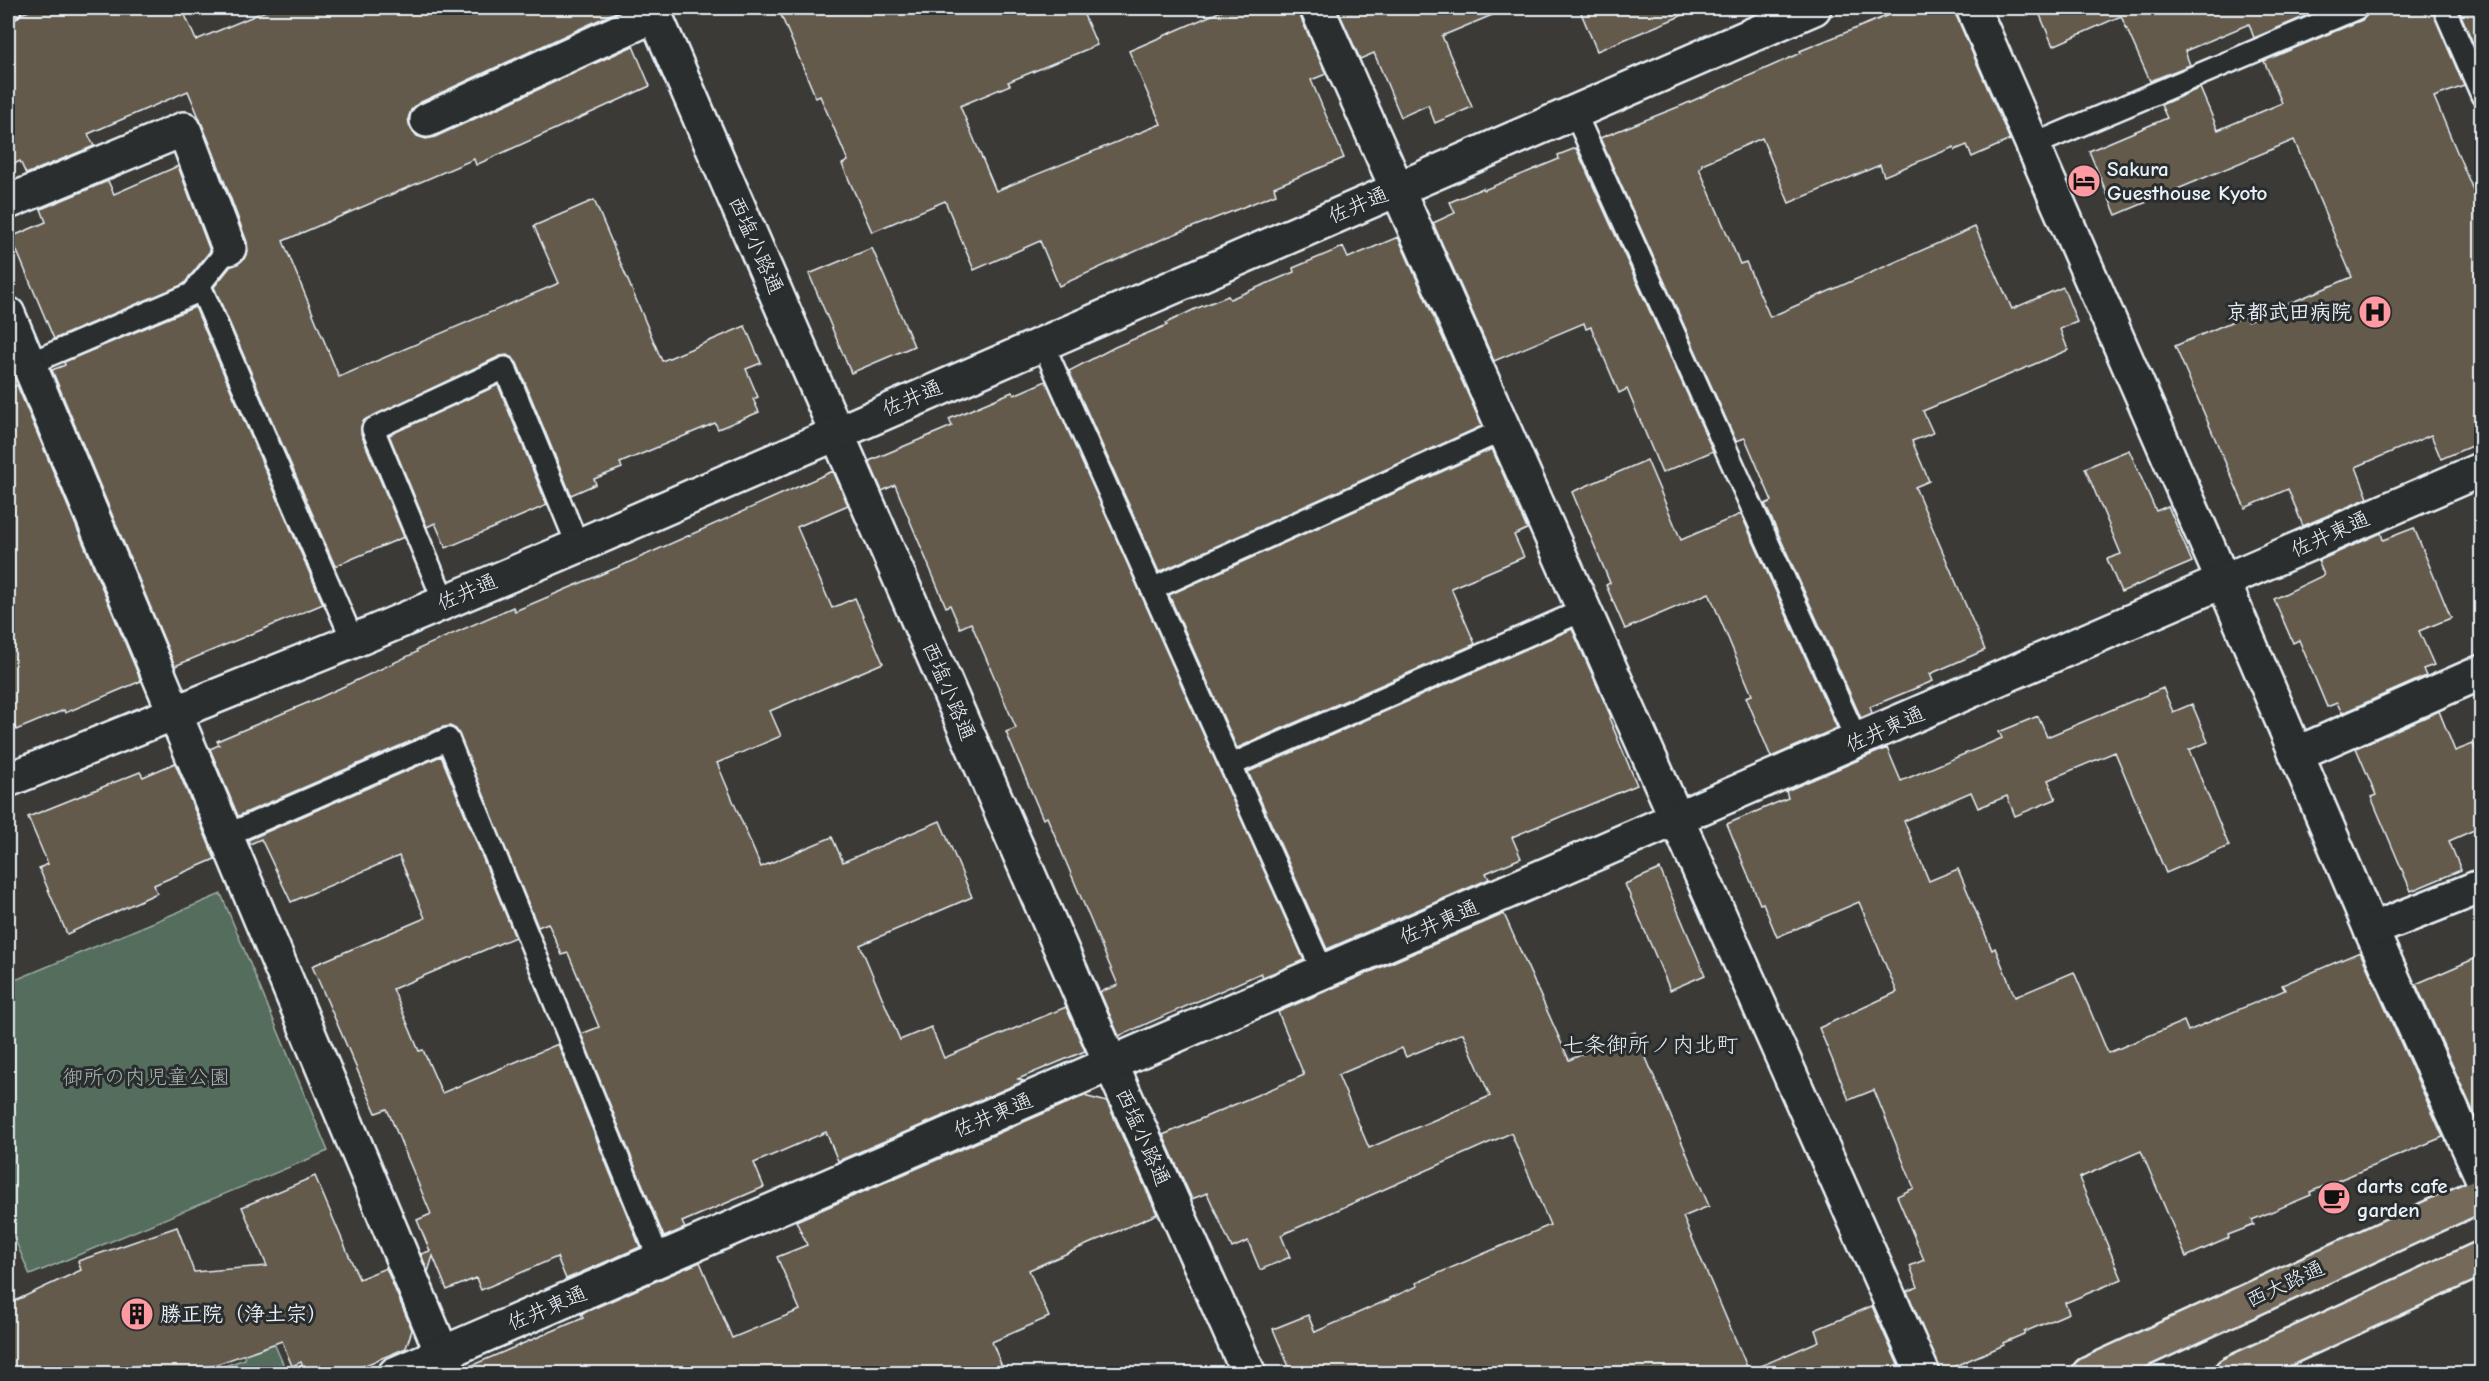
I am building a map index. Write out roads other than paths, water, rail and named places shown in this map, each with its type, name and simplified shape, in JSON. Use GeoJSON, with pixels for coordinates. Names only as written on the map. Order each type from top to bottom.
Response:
{"type":"FeatureCollection","features":[{"type":"Feature","properties":{"kind":"main road","name":"西大路通"},"geometry":{"type":"LineString","coordinates":[[2089,1374],[2481,1194]]}},
{"type":"Feature","properties":{"kind":"main road"},"geometry":{"type":"LineString","coordinates":[[2231,1374],[2481,1258]]}},
{"type":"Feature","properties":{"kind":"street"},"geometry":{"type":"LineString","coordinates":[[1317,8],[1923,1374]]}},
{"type":"Feature","properties":{"kind":"street","name":"佐井通"},"geometry":{"type":"LineString","coordinates":[[8,780],[578,546],[837,431],[1814,8]]}},
{"type":"Feature","properties":{"kind":"street"},"geometry":{"type":"LineString","coordinates":[[1974,8],[2223,581],[2371,930],[2481,1177]]}},
{"type":"Feature","properties":{"kind":"street"},"geometry":{"type":"LineString","coordinates":[[428,120],[654,11]]}},
{"type":"Feature","properties":{"kind":"street","name":"西塩小路通"},"geometry":{"type":"LineString","coordinates":[[654,11],[1111,1064],[1249,1374]]}},
{"type":"Feature","properties":{"kind":"street"},"geometry":{"type":"LineString","coordinates":[[8,202],[184,129],[229,248]]}},
{"type":"Feature","properties":{"kind":"street"},"geometry":{"type":"LineString","coordinates":[[8,314],[446,1363]]}},
{"type":"Feature","properties":{"kind":"street","name":"佐井東通"},"geometry":{"type":"LineString","coordinates":[[395,1374],[446,1363],[659,1259],[2481,469]]}},
{"type":"Feature","properties":{"kind":"street"},"geometry":{"type":"LineString","coordinates":[[2296,754],[2481,672]]}},
{"type":"Feature","properties":{"kind":"street"},"geometry":{"type":"LineString","coordinates":[[2371,930],[2481,886]]}},
{"type":"Feature","properties":{"kind":"lane"},"geometry":{"type":"LineString","coordinates":[[2033,145],[2357,8]]}},
{"type":"Feature","properties":{"kind":"lane"},"geometry":{"type":"LineString","coordinates":[[2444,8],[2481,95]]}},
{"type":"Feature","properties":{"kind":"lane"},"geometry":{"type":"LineString","coordinates":[[1574,111],[1857,741]]}},
{"type":"Feature","properties":{"kind":"lane"},"geometry":{"type":"LineString","coordinates":[[28,364],[192,294],[229,248]]}},
{"type":"Feature","properties":{"kind":"lane"},"geometry":{"type":"LineString","coordinates":[[199,284],[353,640]]}},
{"type":"Feature","properties":{"kind":"lane"},"geometry":{"type":"LineString","coordinates":[[1042,342],[1323,972]]}},
{"type":"Feature","properties":{"kind":"lane"},"geometry":{"type":"LineString","coordinates":[[444,601],[373,429],[505,368],[578,546]]}},
{"type":"Feature","properties":{"kind":"lane"},"geometry":{"type":"LineString","coordinates":[[1152,589],[1503,430]]}},
{"type":"Feature","properties":{"kind":"lane"},"geometry":{"type":"LineString","coordinates":[[1231,765],[1584,610]]}},
{"type":"Feature","properties":{"kind":"lane"},"geometry":{"type":"LineString","coordinates":[[227,835],[448,739],[659,1259]]}},
{"type":"Feature","properties":{"kind":"place","name":"Sakura Guesthouse Kyoto"},"geometry":{"type":"Point","coordinates":[2084,181]}},
{"type":"Feature","properties":{"kind":"place","name":"京都武田病院"},"geometry":{"type":"Point","coordinates":[2375,312]}},
{"type":"Feature","properties":{"kind":"place","name":"darts cafe garden"},"geometry":{"type":"Point","coordinates":[2334,1198]}},
{"type":"Feature","properties":{"kind":"place","name":"勝正院（浄土宗）"},"geometry":{"type":"Point","coordinates":[137,1314]}},
{"type":"Feature","properties":{"kind":"district","name":"七条御所ノ内北町"},"geometry":{"type":"Point","coordinates":[1650,1044]}},
{"type":"Feature","properties":{"kind":"park label","name":"御所の内児童公園"},"geometry":{"type":"Point","coordinates":[146,1077]}}]}
